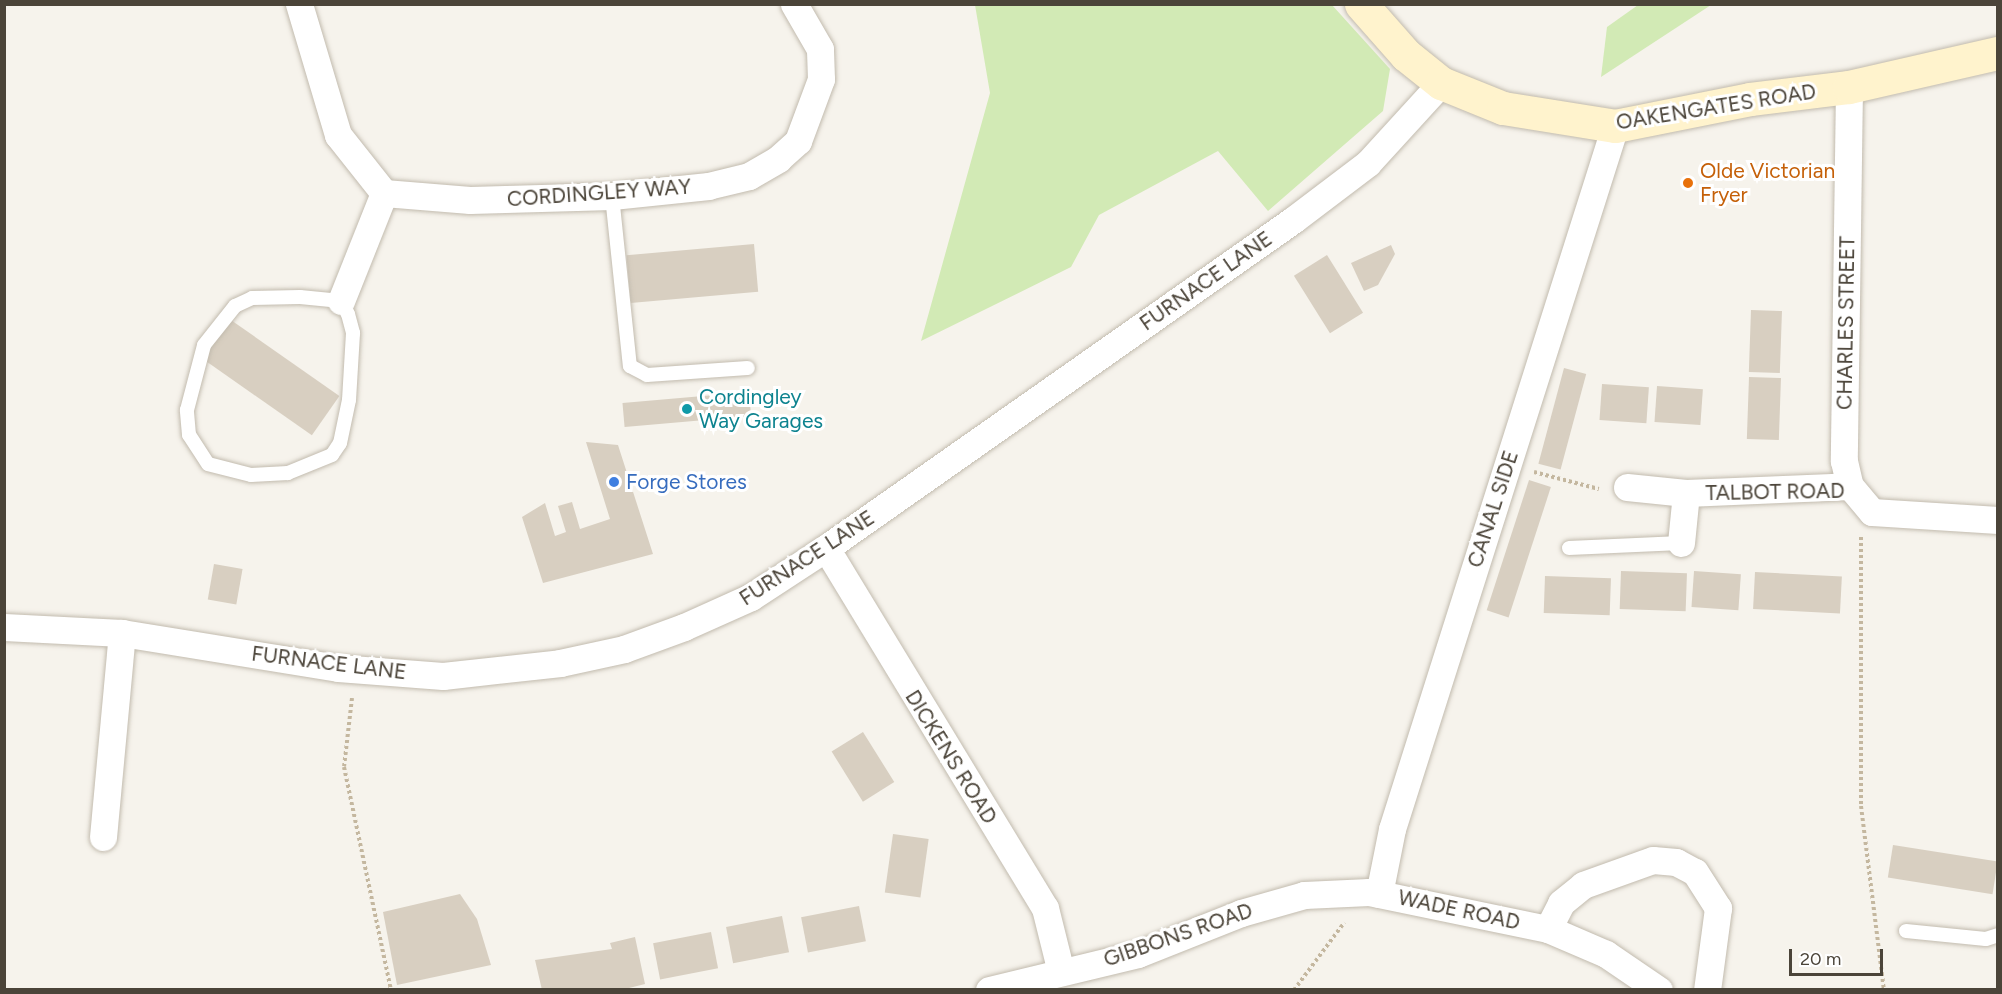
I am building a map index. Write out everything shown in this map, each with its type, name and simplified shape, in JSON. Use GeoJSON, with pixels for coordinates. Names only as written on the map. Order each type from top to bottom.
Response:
{"type":"FeatureCollection","features":[{"type":"Feature","properties":{"kind":"street"},"geometry":{"type":"LineString","coordinates":[[298,4],[338,135],[384,193],[341,301]]}},
{"type":"Feature","properties":{"kind":"street","name":"CORDINGLEY WAY"},"geometry":{"type":"LineString","coordinates":[[384,193],[470,200],[612,196],[749,176],[798,141],[821,79],[820,49],[794,4]]}},
{"type":"Feature","properties":{"kind":"street","name":"OAKENGATES ROAD"},"geometry":{"type":"LineString","coordinates":[[1361,4],[1406,55],[1441,83],[1503,108],[1615,126],[1750,99],[1849,87],[1998,53]]}},
{"type":"Feature","properties":{"kind":"street","name":"FURNACE LANE"},"geometry":{"type":"LineString","coordinates":[[4,627],[122,633],[355,670],[443,676],[624,649],[751,597],[826,548],[1293,220],[1368,163],[1441,83]]}},
{"type":"Feature","properties":{"kind":"street","name":"CHARLES STREET"},"geometry":{"type":"LineString","coordinates":[[1849,87],[1844,461],[1850,486]]}},
{"type":"Feature","properties":{"kind":"street","name":"CANAL SIDE"},"geometry":{"type":"LineString","coordinates":[[1374,893],[1615,126]]}},
{"type":"Feature","properties":{"kind":"street","name":"TALBOT ROAD"},"geometry":{"type":"LineString","coordinates":[[1627,487],[1686,493],[1850,486],[1872,512],[1998,520]]}},
{"type":"Feature","properties":{"kind":"street","name":"TALBOT ROAD"},"geometry":{"type":"LineString","coordinates":[[1681,543],[1686,493]]}},
{"type":"Feature","properties":{"kind":"street","name":"DICKENS ROAD"},"geometry":{"type":"LineString","coordinates":[[826,548],[1045,908],[1061,972]]}},
{"type":"Feature","properties":{"kind":"street"},"geometry":{"type":"LineString","coordinates":[[103,837],[122,633]]}},
{"type":"Feature","properties":{"kind":"street","name":"WADE ROAD"},"geometry":{"type":"LineString","coordinates":[[1548,929],[1561,903],[1583,885],[1653,860],[1676,862],[1695,872],[1718,908],[1707,990]]}},
{"type":"Feature","properties":{"kind":"street","name":"WADE ROAD"},"geometry":{"type":"LineString","coordinates":[[1374,893],[1548,929],[1606,954],[1659,990]]}},
{"type":"Feature","properties":{"kind":"street","name":"GIBBONS ROAD"},"geometry":{"type":"LineString","coordinates":[[989,990],[1138,954],[1241,913],[1304,895],[1374,893]]}},
{"type":"Feature","properties":{"kind":"lane"},"geometry":{"type":"LineString","coordinates":[[612,196],[630,366],[647,375],[748,368]]}},
{"type":"Feature","properties":{"kind":"lane"},"geometry":{"type":"LineString","coordinates":[[252,298],[341,301],[353,333],[346,427],[332,455],[272,475],[208,464],[189,435],[186,410],[204,345],[218,322],[252,298]]}},
{"type":"Feature","properties":{"kind":"lane"},"geometry":{"type":"LineString","coordinates":[[1569,548],[1681,543]]}},
{"type":"Feature","properties":{"kind":"lane"},"geometry":{"type":"LineString","coordinates":[[1905,931],[1986,939],[1998,935]]}},
{"type":"Feature","properties":{"kind":"path"},"geometry":{"type":"LineString","coordinates":[[1508,464],[1599,489],[1627,487]]}},
{"type":"Feature","properties":{"kind":"path"},"geometry":{"type":"LineString","coordinates":[[1872,512],[1857,546],[1861,806],[1884,990]]}},
{"type":"Feature","properties":{"kind":"path"},"geometry":{"type":"LineString","coordinates":[[355,670],[344,767],[391,990]]}},
{"type":"Feature","properties":{"kind":"path"},"geometry":{"type":"LineString","coordinates":[[1294,990],[1374,893]]}},
{"type":"Feature","properties":{"kind":"green space"},"geometry":{"type":"Polygon","coordinates":[[[975,5],[1332,5],[1390,69],[1383,111],[1268,211],[1218,151],[1099,215],[1071,267],[921,341],[990,93],[975,5]]]}},
{"type":"Feature","properties":{"kind":"green space"},"geometry":{"type":"Polygon","coordinates":[[[1638,5],[1711,5],[1601,77],[1607,27],[1638,5]]]}},
{"type":"Feature","properties":{"kind":"building"},"geometry":{"type":"Polygon","coordinates":[[[754,244],[758,292],[631,303],[626,255],[754,244]]]}},
{"type":"Feature","properties":{"kind":"building"},"geometry":{"type":"Polygon","coordinates":[[[1391,245],[1395,254],[1378,285],[1364,291],[1351,263],[1391,245]]]}},
{"type":"Feature","properties":{"kind":"building"},"geometry":{"type":"Polygon","coordinates":[[[1327,255],[1363,313],[1330,333],[1294,276],[1327,255]]]}},
{"type":"Feature","properties":{"kind":"building"},"geometry":{"type":"Polygon","coordinates":[[[1751,310],[1782,311],[1780,373],[1749,372],[1751,310]]]}},
{"type":"Feature","properties":{"kind":"building"},"geometry":{"type":"Polygon","coordinates":[[[228,318],[339,396],[312,435],[200,357],[228,318]]]}},
{"type":"Feature","properties":{"kind":"building"},"geometry":{"type":"Polygon","coordinates":[[[1564,368],[1586,374],[1561,470],[1538,464],[1564,368]]]}},
{"type":"Feature","properties":{"kind":"building"},"geometry":{"type":"Polygon","coordinates":[[[1749,377],[1781,378],[1779,440],[1747,439],[1749,377]]]}},
{"type":"Feature","properties":{"kind":"building"},"geometry":{"type":"Polygon","coordinates":[[[1602,384],[1649,387],[1646,423],[1599,420],[1602,384]]]}},
{"type":"Feature","properties":{"kind":"building"},"geometry":{"type":"Polygon","coordinates":[[[1657,386],[1703,389],[1700,425],[1654,422],[1657,386]]]}},
{"type":"Feature","properties":{"kind":"building","name":"Cordingley Way Garages"},"geometry":{"type":"Polygon","coordinates":[[[749,392],[751,416],[625,427],[622,403],[749,392]]]}},
{"type":"Feature","properties":{"kind":"building"},"geometry":{"type":"Polygon","coordinates":[[[586,442],[618,445],[653,554],[543,583],[522,517],[545,503],[555,536],[566,532],[558,506],[572,502],[580,529],[610,519],[586,442]]]}},
{"type":"Feature","properties":{"kind":"building"},"geometry":{"type":"Polygon","coordinates":[[[1529,480],[1551,487],[1509,617],[1487,610],[1529,480]]]}},
{"type":"Feature","properties":{"kind":"building"},"geometry":{"type":"Polygon","coordinates":[[[214,564],[243,569],[236,604],[208,599],[214,564]]]}},
{"type":"Feature","properties":{"kind":"building"},"geometry":{"type":"Polygon","coordinates":[[[1621,571],[1687,573],[1686,611],[1620,609],[1621,571]]]}},
{"type":"Feature","properties":{"kind":"building"},"geometry":{"type":"Polygon","coordinates":[[[1694,571],[1741,574],[1738,610],[1691,607],[1694,571]]]}},
{"type":"Feature","properties":{"kind":"building"},"geometry":{"type":"Polygon","coordinates":[[[1755,572],[1842,577],[1840,614],[1753,609],[1755,572]]]}},
{"type":"Feature","properties":{"kind":"building"},"geometry":{"type":"Polygon","coordinates":[[[1545,576],[1611,578],[1610,615],[1544,613],[1545,576]]]}},
{"type":"Feature","properties":{"kind":"building"},"geometry":{"type":"Polygon","coordinates":[[[863,732],[894,782],[863,802],[832,752],[863,732]]]}},
{"type":"Feature","properties":{"kind":"building"},"geometry":{"type":"Polygon","coordinates":[[[893,834],[929,839],[920,897],[885,892],[893,834]]]}},
{"type":"Feature","properties":{"kind":"building"},"geometry":{"type":"Polygon","coordinates":[[[1893,845],[1998,862],[1993,894],[1888,878],[1893,845]]]}},
{"type":"Feature","properties":{"kind":"building"},"geometry":{"type":"Polygon","coordinates":[[[460,894],[477,919],[491,965],[397,985],[383,912],[460,894]]]}},
{"type":"Feature","properties":{"kind":"building"},"geometry":{"type":"Polygon","coordinates":[[[859,906],[866,941],[808,953],[801,917],[859,906]]]}},
{"type":"Feature","properties":{"kind":"building"},"geometry":{"type":"Polygon","coordinates":[[[782,916],[789,952],[733,963],[726,927],[782,916]]]}},
{"type":"Feature","properties":{"kind":"building"},"geometry":{"type":"Polygon","coordinates":[[[711,932],[718,968],[660,980],[653,943],[711,932]]]}},
{"type":"Feature","properties":{"kind":"building"},"geometry":{"type":"Polygon","coordinates":[[[635,937],[645,984],[621,990],[542,990],[535,960],[612,949],[610,943],[635,937]]]}},
{"type":"Feature","properties":{"kind":"place","name":"Olde Victorian Fryer"},"geometry":{"type":"Point","coordinates":[1688,183]}},
{"type":"Feature","properties":{"kind":"place","name":"Cordingley Way Garages"},"geometry":{"type":"Point","coordinates":[687,409]}},
{"type":"Feature","properties":{"kind":"place","name":"Forge Stores"},"geometry":{"type":"Point","coordinates":[614,482]}}]}
